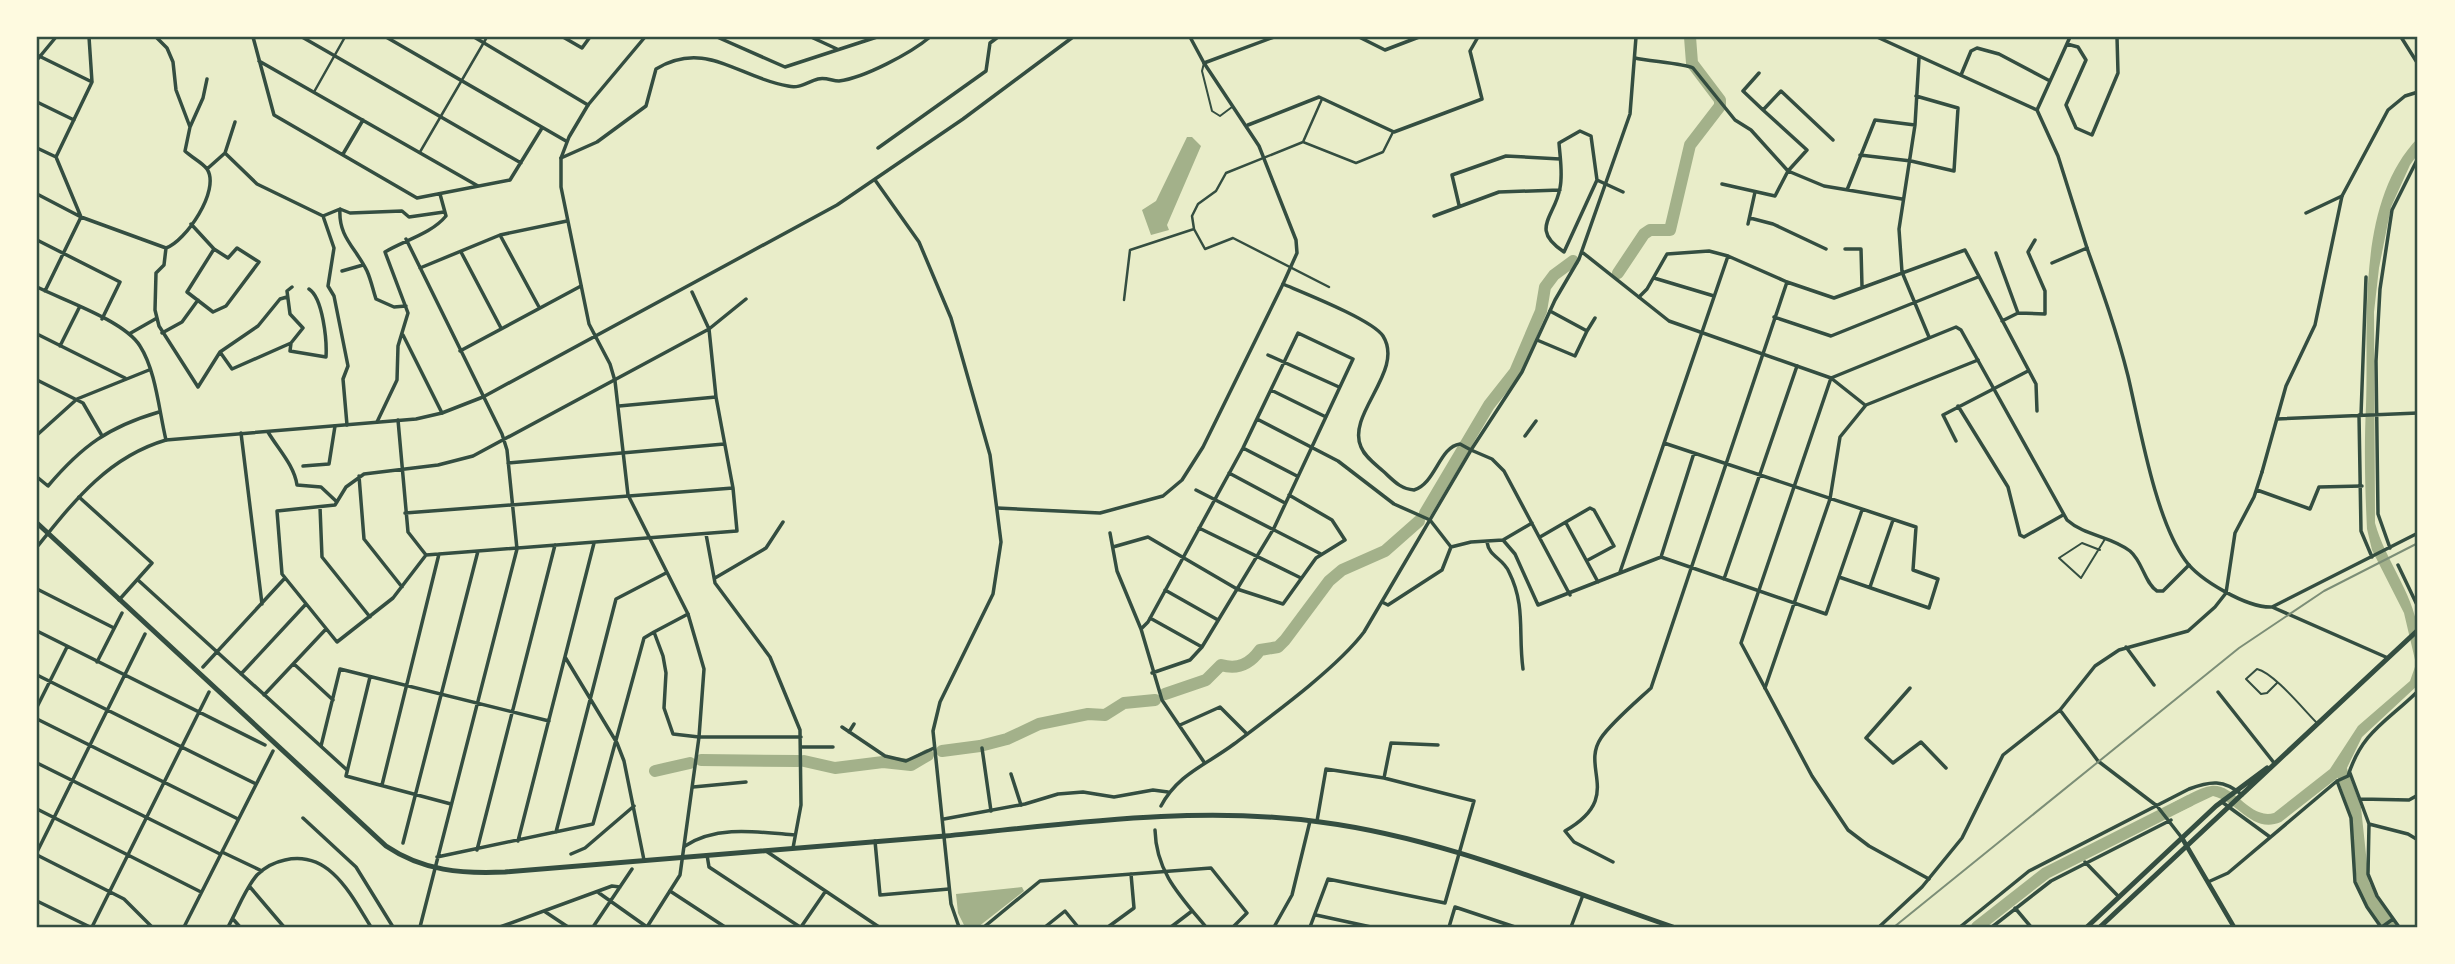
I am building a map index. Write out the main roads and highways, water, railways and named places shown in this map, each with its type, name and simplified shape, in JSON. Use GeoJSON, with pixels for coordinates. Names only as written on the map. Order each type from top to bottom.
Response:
{"type":"FeatureCollection","features":[{"type":"Feature","properties":{"kind":"main road"},"geometry":{"type":"LineString","coordinates":[[37,523],[386,846],[402,857],[435,868],[479,873],[1190,816],[1313,821],[1389,834],[1459,852],[1673,927]]}},
{"type":"Feature","properties":{"kind":"main road"},"geometry":{"type":"LineString","coordinates":[[2087,927],[2222,801],[2239,793],[2291,749],[2418,630]]}},
{"type":"Feature","properties":{"kind":"main road"},"geometry":{"type":"LineString","coordinates":[[2100,927],[2229,807],[2239,793]]}},
{"type":"Feature","properties":{"kind":"main road"},"geometry":{"type":"LineString","coordinates":[[2182,838],[2234,927]]}},
{"type":"Feature","properties":{"kind":"waterway"},"geometry":{"type":"LineString","coordinates":[[1618,273],[1644,234],[1650,230],[1670,230],[1690,145],[1720,106],[1720,100],[1692,63],[1690,37]]}},
{"type":"Feature","properties":{"kind":"waterway"},"geometry":{"type":"LineString","coordinates":[[1425,513],[1489,405],[1515,372],[1541,311],[1545,287],[1554,275],[1573,261]]}},
{"type":"Feature","properties":{"kind":"waterway"},"geometry":{"type":"LineString","coordinates":[[1165,694],[1206,680],[1221,665],[1243,665],[1260,650],[1278,647],[1329,581],[1342,570],[1385,551],[1419,521]]}},
{"type":"Feature","properties":{"kind":"waterway"},"geometry":{"type":"LineString","coordinates":[[942,751],[1007,739],[1039,724],[1088,714],[1105,715],[1124,703],[1155,700]]}},
{"type":"Feature","properties":{"kind":"waterway"},"geometry":{"type":"LineString","coordinates":[[804,761],[835,768],[883,762],[911,765],[928,755]]}},
{"type":"Feature","properties":{"kind":"waterway"},"geometry":{"type":"LineString","coordinates":[[701,760],[798,761]]}},
{"type":"Feature","properties":{"kind":"waterway"},"geometry":{"type":"LineString","coordinates":[[655,771],[690,763]]}},
{"type":"Feature","properties":{"kind":"waterway"},"geometry":{"type":"LineString","coordinates":[[2340,767],[2355,808],[2363,883],[2372,902],[2390,927]]}},
{"type":"Feature","properties":{"kind":"waterway"},"geometry":{"type":"LineString","coordinates":[[1977,927],[2046,873],[2189,801]]}},
{"type":"Feature","properties":{"kind":"railway"},"geometry":{"type":"LineString","coordinates":[[1894,927],[2239,648],[2324,591],[2418,543]]}}]}
